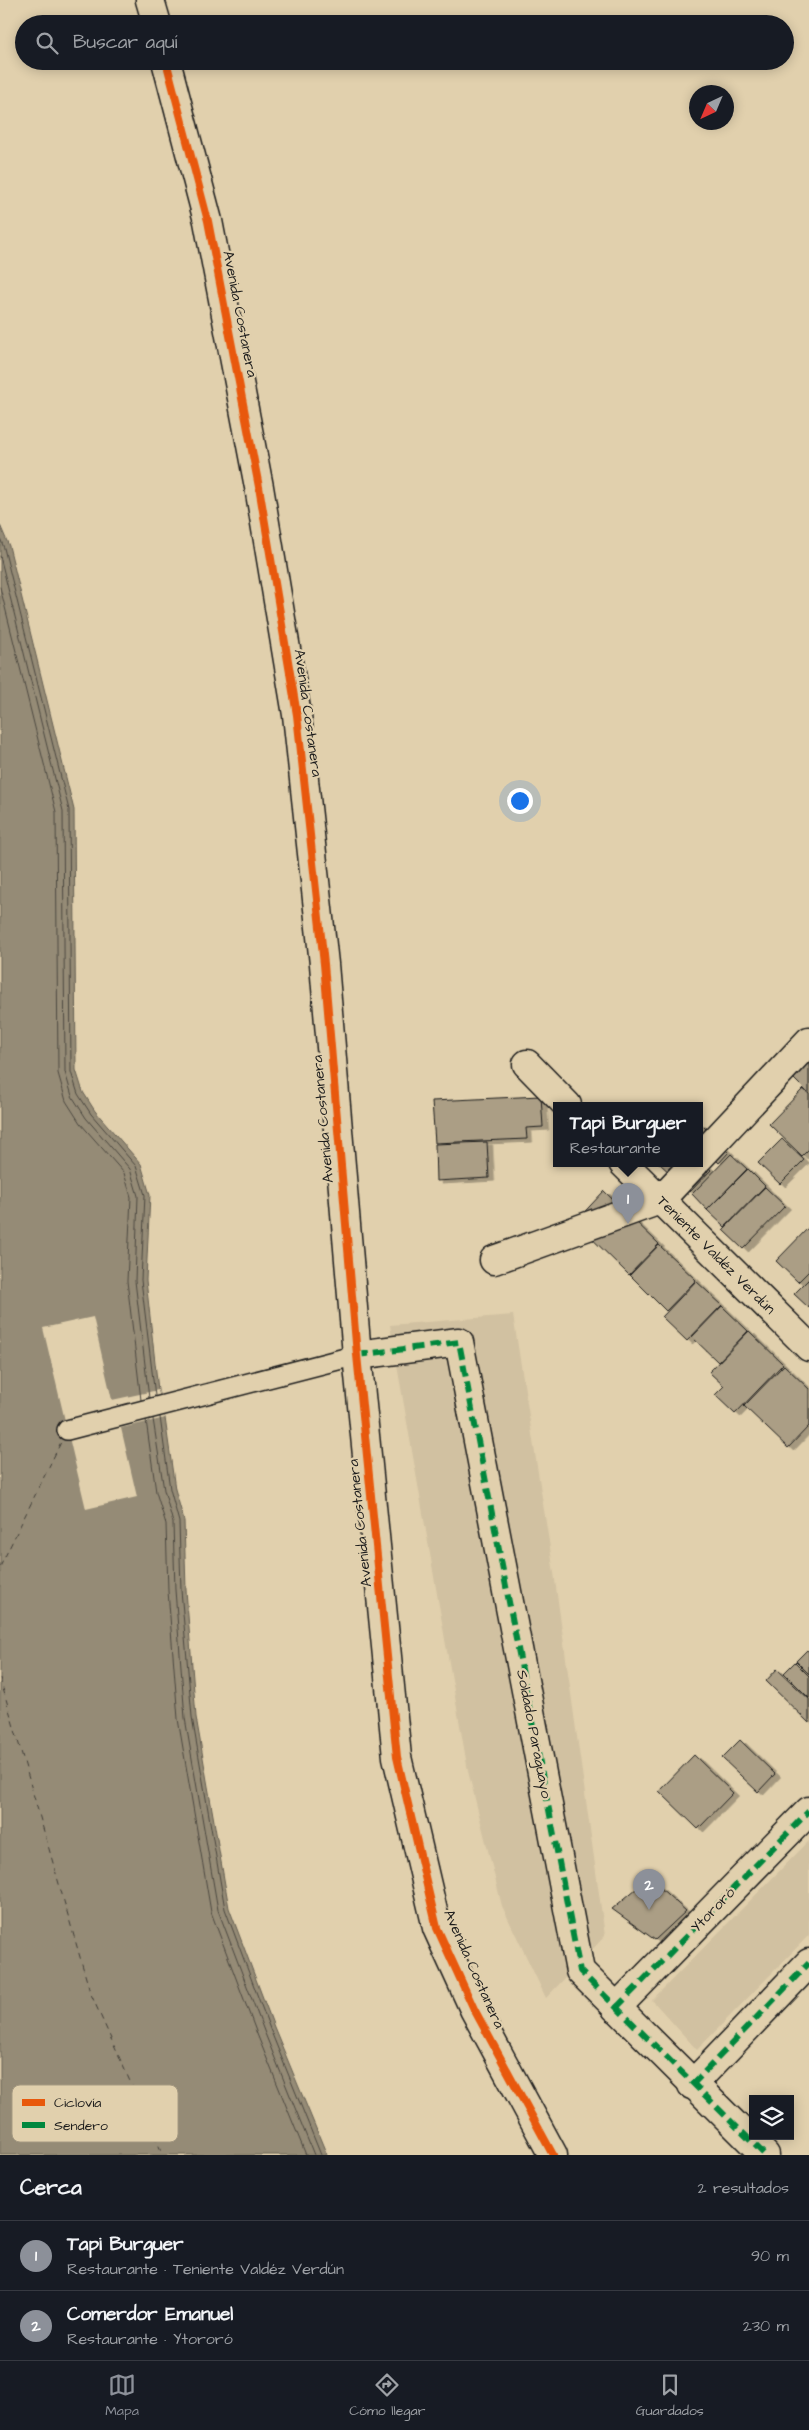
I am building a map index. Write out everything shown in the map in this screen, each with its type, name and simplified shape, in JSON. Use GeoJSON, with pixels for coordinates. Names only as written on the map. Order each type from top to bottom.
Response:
{"type":"FeatureCollection","features":[{"type":"Feature","properties":{"kind":"street"},"geometry":{"type":"LineString","coordinates":[[150,0],[154,15]]}},
{"type":"Feature","properties":{"kind":"street","name":"Avenida Costanera"},"geometry":{"type":"LineString","coordinates":[[168,70],[208,221],[259,487],[297,715],[324,964],[357,1355],[397,1757],[437,1928],[478,2017],[552,2155]]}},
{"type":"Feature","properties":{"kind":"street"},"geometry":{"type":"LineString","coordinates":[[703,1154],[809,1041]]}},
{"type":"Feature","properties":{"kind":"street"},"geometry":{"type":"LineString","coordinates":[[527,1064],[564,1102]]}},
{"type":"Feature","properties":{"kind":"street","name":"Teniente Valdéz Verdún"},"geometry":{"type":"LineString","coordinates":[[627,1167],[809,1347]]}},
{"type":"Feature","properties":{"kind":"street"},"geometry":{"type":"LineString","coordinates":[[494,1260],[660,1200],[691,1167]]}},
{"type":"Feature","properties":{"kind":"street","name":"Soldado Paraguayo"},"geometry":{"type":"LineString","coordinates":[[357,1355],[459,1342],[580,1972],[766,2155]]}},
{"type":"Feature","properties":{"kind":"street","name":"Ytororó"},"geometry":{"type":"LineString","coordinates":[[616,2008],[809,1811]]}},
{"type":"Feature","properties":{"kind":"street"},"geometry":{"type":"LineString","coordinates":[[692,2084],[809,1963]]}},
{"type":"Feature","properties":{"kind":"lane"},"geometry":{"type":"LineString","coordinates":[[67,1430],[357,1355]]}},
{"type":"Feature","properties":{"kind":"shaded area"},"geometry":{"type":"Polygon","coordinates":[[[513,1315],[554,1573],[605,1936],[546,1998],[502,1906],[468,1771],[390,1325],[513,1315]]]}},
{"type":"Feature","properties":{"kind":"shaded area"},"geometry":{"type":"Polygon","coordinates":[[[809,1841],[809,1935],[697,2050],[652,2000],[809,1841]]]}},
{"type":"Feature","properties":{"kind":"water"},"geometry":{"type":"Polygon","coordinates":[[[0,525],[9,546],[74,810],[76,1070],[83,1092],[95,1111],[141,1164],[150,1195],[146,1280],[158,1390],[165,1418],[175,1489],[184,1521],[186,1590],[196,1717],[229,1908],[274,2027],[327,2155],[0,2155],[0,525]]]}},
{"type":"Feature","properties":{"kind":"pier"},"geometry":{"type":"Polygon","coordinates":[[[93,1317],[112,1400],[158,1390],[165,1418],[121,1428],[137,1497],[86,1509],[43,1328],[93,1317]]]}},
{"type":"Feature","properties":{"kind":"building"},"geometry":{"type":"Polygon","coordinates":[[[809,1043],[809,1094],[777,1062],[809,1043]]]}},
{"type":"Feature","properties":{"kind":"building"},"geometry":{"type":"Polygon","coordinates":[[[803,1089],[809,1094],[809,1149],[802,1156],[769,1124],[803,1089]]]}},
{"type":"Feature","properties":{"kind":"building"},"geometry":{"type":"Polygon","coordinates":[[[541,1096],[543,1127],[526,1128],[527,1139],[435,1143],[432,1101],[541,1096]]]}},
{"type":"Feature","properties":{"kind":"building"},"geometry":{"type":"Polygon","coordinates":[[[703,1126],[729,1152],[719,1163],[703,1148],[703,1126]]]}},
{"type":"Feature","properties":{"kind":"building"},"geometry":{"type":"Polygon","coordinates":[[[782,1139],[804,1160],[780,1184],[758,1163],[782,1139]]]}},
{"type":"Feature","properties":{"kind":"building"},"geometry":{"type":"Polygon","coordinates":[[[487,1142],[489,1178],[436,1181],[435,1144],[487,1142]]]}},
{"type":"Feature","properties":{"kind":"building"},"geometry":{"type":"Polygon","coordinates":[[[731,1154],[747,1169],[707,1210],[692,1194],[731,1154]]]}},
{"type":"Feature","properties":{"kind":"building"},"geometry":{"type":"Polygon","coordinates":[[[703,1162],[711,1170],[690,1192],[663,1167],[703,1167],[703,1162]]]}},
{"type":"Feature","properties":{"kind":"building"},"geometry":{"type":"Polygon","coordinates":[[[748,1169],[765,1186],[725,1227],[707,1210],[748,1169]]]}},
{"type":"Feature","properties":{"kind":"building"},"geometry":{"type":"Polygon","coordinates":[[[765,1187],[785,1206],[743,1249],[723,1230],[765,1187]]]}},
{"type":"Feature","properties":{"kind":"building"},"geometry":{"type":"Polygon","coordinates":[[[604,1191],[659,1244],[629,1275],[575,1222],[604,1191]]]}},
{"type":"Feature","properties":{"kind":"building"},"geometry":{"type":"Polygon","coordinates":[[[809,1227],[809,1271],[798,1282],[776,1261],[809,1227]]]}},
{"type":"Feature","properties":{"kind":"building"},"geometry":{"type":"Polygon","coordinates":[[[659,1245],[696,1280],[666,1311],[630,1275],[659,1245]]]}},
{"type":"Feature","properties":{"kind":"building"},"geometry":{"type":"Polygon","coordinates":[[[809,1279],[809,1308],[794,1294],[809,1279]]]}},
{"type":"Feature","properties":{"kind":"building"},"geometry":{"type":"Polygon","coordinates":[[[696,1281],[722,1305],[687,1341],[662,1317],[696,1281]]]}},
{"type":"Feature","properties":{"kind":"building"},"geometry":{"type":"Polygon","coordinates":[[[722,1306],[748,1331],[718,1362],[692,1337],[722,1306]]]}},
{"type":"Feature","properties":{"kind":"building"},"geometry":{"type":"Polygon","coordinates":[[[749,1331],[783,1364],[735,1414],[715,1395],[724,1386],[709,1372],[749,1331]]]}},
{"type":"Feature","properties":{"kind":"building"},"geometry":{"type":"Polygon","coordinates":[[[784,1365],[809,1389],[809,1426],[788,1448],[744,1406],[784,1365]]]}},
{"type":"Feature","properties":{"kind":"building"},"geometry":{"type":"Polygon","coordinates":[[[807,1650],[809,1652],[809,1674],[796,1661],[807,1650]]]}},
{"type":"Feature","properties":{"kind":"building"},"geometry":{"type":"Polygon","coordinates":[[[795,1662],[809,1676],[809,1698],[784,1673],[795,1662]]]}},
{"type":"Feature","properties":{"kind":"building"},"geometry":{"type":"Polygon","coordinates":[[[777,1669],[809,1699],[809,1723],[766,1681],[777,1669]]]}},
{"type":"Feature","properties":{"kind":"building"},"geometry":{"type":"Polygon","coordinates":[[[740,1740],[775,1774],[758,1792],[722,1758],[740,1740]]]}},
{"type":"Feature","properties":{"kind":"building"},"geometry":{"type":"Polygon","coordinates":[[[694,1755],[733,1793],[698,1829],[659,1791],[694,1755]]]}},
{"type":"Feature","properties":{"kind":"building"},"geometry":{"type":"Polygon","coordinates":[[[649,1878],[686,1911],[655,1940],[612,1909],[649,1878]]]}},
{"type":"Feature","properties":{"kind":"ferry route"},"geometry":{"type":"LineString","coordinates":[[0,1567],[63,1438]]}},
{"type":"Feature","properties":{"kind":"ferry route"},"geometry":{"type":"LineString","coordinates":[[0,1678],[90,1992],[132,2085]]}},
{"type":"Feature","properties":{"kind":"ferry route"},"geometry":{"type":"LineString","coordinates":[[157,2142],[163,2155]]}},
{"type":"Feature","properties":{"kind":"marked path"},"geometry":{"type":"LineString","coordinates":[[357,1355],[459,1342],[580,1971],[765,2155]]}},
{"type":"Feature","properties":{"kind":"marked path"},"geometry":{"type":"LineString","coordinates":[[616,2008],[809,1811]]}},
{"type":"Feature","properties":{"kind":"marked path"},"geometry":{"type":"LineString","coordinates":[[692,2085],[809,1963]]}},
{"type":"Feature","properties":{"kind":"cycle path"},"geometry":{"type":"LineString","coordinates":[[168,70],[208,221],[259,487],[297,715],[324,964],[357,1355],[397,1757],[437,1928],[474,2009],[553,2155]]}},
{"type":"Feature","properties":{"kind":"place","name":"Tapi Burguer"},"geometry":{"type":"Point","coordinates":[628,1224]}},
{"type":"Feature","properties":{"kind":"place","name":"Comerdor Emanuel"},"geometry":{"type":"Point","coordinates":[649,1910]}}]}
